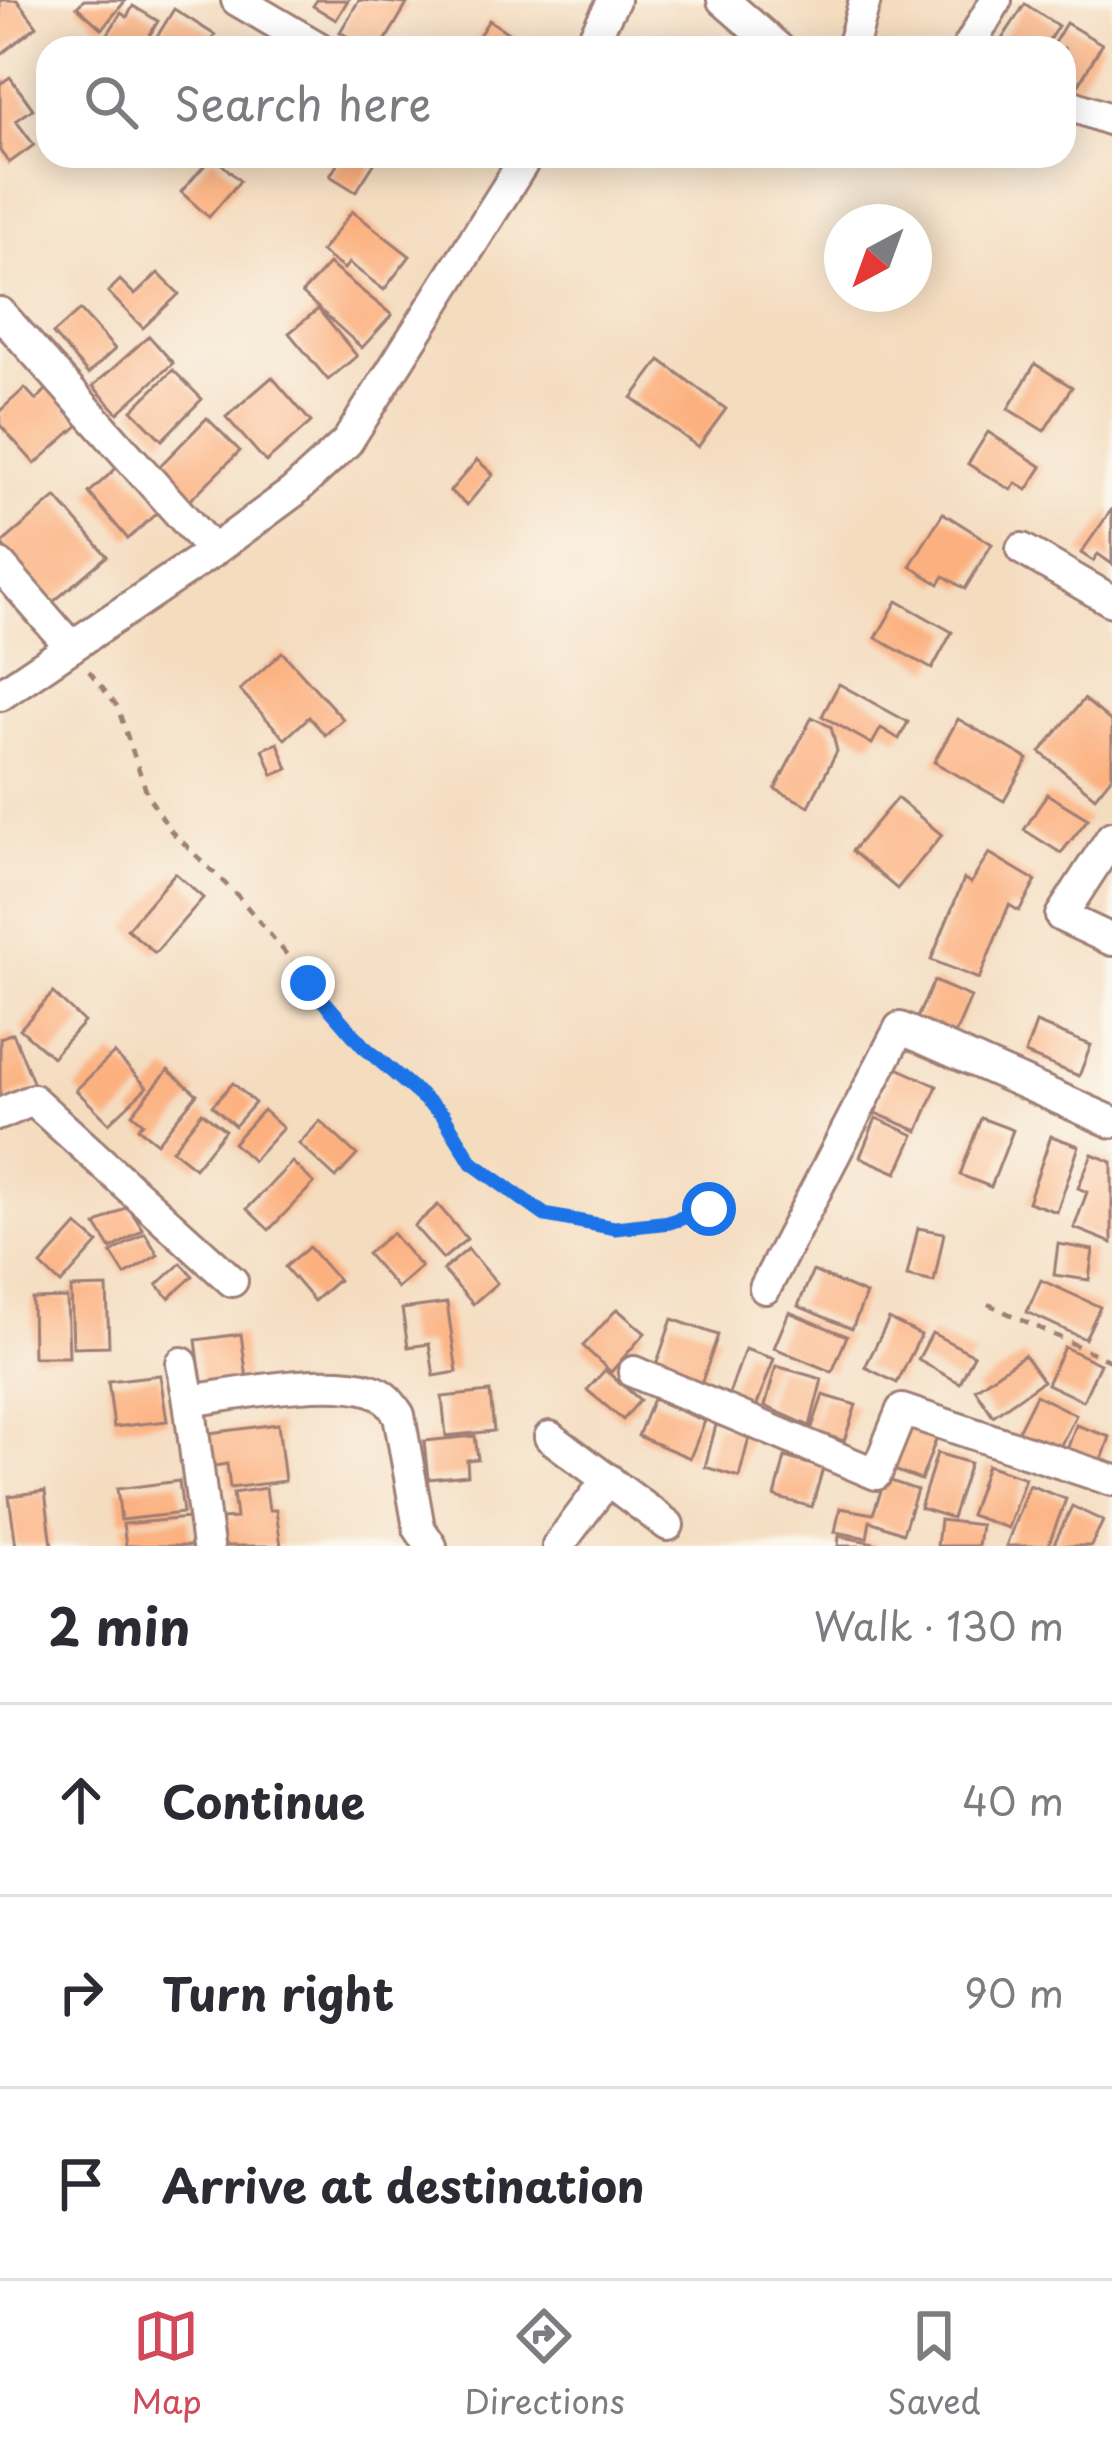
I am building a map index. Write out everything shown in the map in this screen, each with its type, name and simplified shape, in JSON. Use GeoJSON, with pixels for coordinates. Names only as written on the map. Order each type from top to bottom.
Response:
{"type":"FeatureCollection","features":[{"type":"Feature","properties":{"kind":"street"},"geometry":{"type":"LineString","coordinates":[[237,0],[298,36]]}},
{"type":"Feature","properties":{"kind":"street"},"geometry":{"type":"LineString","coordinates":[[594,36],[614,0]]}},
{"type":"Feature","properties":{"kind":"street"},"geometry":{"type":"LineString","coordinates":[[723,0],[764,36]]}},
{"type":"Feature","properties":{"kind":"street"},"geometry":{"type":"LineString","coordinates":[[855,36],[865,0]]}},
{"type":"Feature","properties":{"kind":"street"},"geometry":{"type":"LineString","coordinates":[[975,36],[996,0]]}},
{"type":"Feature","properties":{"kind":"street"},"geometry":{"type":"LineString","coordinates":[[1076,107],[1112,120]]}},
{"type":"Feature","properties":{"kind":"street"},"geometry":{"type":"LineString","coordinates":[[0,695],[213,551],[293,492],[347,442],[513,168]]}},
{"type":"Feature","properties":{"kind":"street"},"geometry":{"type":"LineString","coordinates":[[0,313],[213,551]]}},
{"type":"Feature","properties":{"kind":"street"},"geometry":{"type":"LineString","coordinates":[[1022,549],[1112,601]]}},
{"type":"Feature","properties":{"kind":"street"},"geometry":{"type":"LineString","coordinates":[[0,565],[71,647]]}},
{"type":"Feature","properties":{"kind":"street"},"geometry":{"type":"LineString","coordinates":[[1112,837],[1061,916],[1112,940]]}},
{"type":"Feature","properties":{"kind":"street"},"geometry":{"type":"LineString","coordinates":[[765,1288],[900,1028],[1112,1123]]}},
{"type":"Feature","properties":{"kind":"street"},"geometry":{"type":"LineString","coordinates":[[0,1114],[34,1100],[232,1281]]}},
{"type":"Feature","properties":{"kind":"street"},"geometry":{"type":"LineString","coordinates":[[182,1363],[208,1546]]}},
{"type":"Feature","properties":{"kind":"street"},"geometry":{"type":"LineString","coordinates":[[634,1372],[876,1474],[902,1410],[1112,1480]]}},
{"type":"Feature","properties":{"kind":"street"},"geometry":{"type":"LineString","coordinates":[[189,1402],[280,1388],[371,1390],[388,1400],[399,1415],[419,1528],[431,1546]]}},
{"type":"Feature","properties":{"kind":"street"},"geometry":{"type":"LineString","coordinates":[[550,1437],[668,1525]]}},
{"type":"Feature","properties":{"kind":"street"},"geometry":{"type":"LineString","coordinates":[[558,1546],[608,1479]]}},
{"type":"Feature","properties":{"kind":"path"},"geometry":{"type":"LineString","coordinates":[[71,647],[117,706],[148,796],[171,831],[238,896],[363,1046],[443,1115],[472,1163],[545,1215],[580,1225],[615,1228],[670,1222],[709,1209]]}},
{"type":"Feature","properties":{"kind":"path"},"geometry":{"type":"LineString","coordinates":[[988,1304],[1112,1362]]}},
{"type":"Feature","properties":{"kind":"building"},"geometry":{"type":"Polygon","coordinates":[[[0,0],[17,0],[37,26],[0,55],[0,0]]]}},
{"type":"Feature","properties":{"kind":"building"},"geometry":{"type":"Polygon","coordinates":[[[84,0],[126,0],[102,29],[77,7],[84,0]]]}},
{"type":"Feature","properties":{"kind":"building"},"geometry":{"type":"Polygon","coordinates":[[[317,0],[348,0],[336,20],[313,6],[317,0]]]}},
{"type":"Feature","properties":{"kind":"building"},"geometry":{"type":"Polygon","coordinates":[[[359,0],[407,4],[388,36],[340,32],[359,0]]]}},
{"type":"Feature","properties":{"kind":"building"},"geometry":{"type":"Polygon","coordinates":[[[1025,4],[1058,26],[1052,36],[1004,36],[1025,4]]]}},
{"type":"Feature","properties":{"kind":"building"},"geometry":{"type":"Polygon","coordinates":[[[133,6],[158,21],[149,36],[107,36],[121,13],[127,17],[133,6]]]}},
{"type":"Feature","properties":{"kind":"building"},"geometry":{"type":"Polygon","coordinates":[[[174,9],[215,35],[214,36],[157,36],[174,9]]]}},
{"type":"Feature","properties":{"kind":"building"},"geometry":{"type":"Polygon","coordinates":[[[489,20],[513,36],[479,36],[489,20]]]}},
{"type":"Feature","properties":{"kind":"building"},"geometry":{"type":"Polygon","coordinates":[[[1066,23],[1102,44],[1076,90],[1076,36],[1058,36],[1066,23]]]}},
{"type":"Feature","properties":{"kind":"building"},"geometry":{"type":"Polygon","coordinates":[[[10,77],[33,109],[16,121],[34,145],[9,163],[0,151],[0,84],[10,77]]]}},
{"type":"Feature","properties":{"kind":"building"},"geometry":{"type":"Polygon","coordinates":[[[202,168],[226,168],[240,181],[209,217],[181,192],[202,168]]]}},
{"type":"Feature","properties":{"kind":"building"},"geometry":{"type":"Polygon","coordinates":[[[335,168],[371,168],[356,192],[330,176],[335,168]]]}},
{"type":"Feature","properties":{"kind":"building"},"geometry":{"type":"Polygon","coordinates":[[[352,211],[410,256],[384,290],[349,263],[344,269],[321,252],[352,211]]]}},
{"type":"Feature","properties":{"kind":"building"},"geometry":{"type":"Polygon","coordinates":[[[329,264],[392,315],[362,348],[302,293],[329,264]]]}},
{"type":"Feature","properties":{"kind":"building"},"geometry":{"type":"Polygon","coordinates":[[[158,273],[179,294],[143,328],[108,292],[120,280],[135,295],[158,273]]]}},
{"type":"Feature","properties":{"kind":"building"},"geometry":{"type":"Polygon","coordinates":[[[318,309],[357,356],[328,380],[289,333],[318,309]]]}},
{"type":"Feature","properties":{"kind":"building"},"geometry":{"type":"Polygon","coordinates":[[[80,310],[115,349],[88,374],[53,334],[80,310]]]}},
{"type":"Feature","properties":{"kind":"building"},"geometry":{"type":"Polygon","coordinates":[[[149,336],[173,363],[118,413],[93,386],[149,336]]]}},
{"type":"Feature","properties":{"kind":"building"},"geometry":{"type":"Polygon","coordinates":[[[660,360],[726,409],[698,447],[632,398],[660,360]]]}},
{"type":"Feature","properties":{"kind":"building"},"geometry":{"type":"Polygon","coordinates":[[[1035,364],[1072,387],[1044,431],[1008,409],[1035,364]]]}},
{"type":"Feature","properties":{"kind":"building"},"geometry":{"type":"Polygon","coordinates":[[[173,370],[202,399],[162,440],[132,410],[173,370]]]}},
{"type":"Feature","properties":{"kind":"building"},"geometry":{"type":"Polygon","coordinates":[[[272,377],[311,422],[266,462],[226,417],[272,377]]]}},
{"type":"Feature","properties":{"kind":"building"},"geometry":{"type":"Polygon","coordinates":[[[49,387],[81,423],[35,464],[0,425],[0,411],[25,388],[36,400],[49,387]]]}},
{"type":"Feature","properties":{"kind":"building"},"geometry":{"type":"Polygon","coordinates":[[[207,418],[240,451],[187,503],[155,471],[207,418]]]}},
{"type":"Feature","properties":{"kind":"building"},"geometry":{"type":"Polygon","coordinates":[[[988,432],[1042,467],[1027,490],[1016,483],[1011,490],[968,464],[988,432]]]}},
{"type":"Feature","properties":{"kind":"building"},"geometry":{"type":"Polygon","coordinates":[[[477,460],[493,474],[467,505],[450,491],[477,460]]]}},
{"type":"Feature","properties":{"kind":"building"},"geometry":{"type":"Polygon","coordinates":[[[121,464],[161,509],[128,539],[89,493],[121,464]]]}},
{"type":"Feature","properties":{"kind":"building"},"geometry":{"type":"Polygon","coordinates":[[[56,497],[107,556],[52,603],[1,544],[56,497]]]}},
{"type":"Feature","properties":{"kind":"building"},"geometry":{"type":"Polygon","coordinates":[[[1112,509],[1112,564],[1098,554],[1093,561],[1081,553],[1112,509]]]}},
{"type":"Feature","properties":{"kind":"building"},"geometry":{"type":"Polygon","coordinates":[[[943,513],[992,544],[965,589],[944,576],[939,584],[910,566],[943,513]]]}},
{"type":"Feature","properties":{"kind":"building"},"geometry":{"type":"Polygon","coordinates":[[[897,601],[952,632],[932,669],[876,638],[897,601]]]}},
{"type":"Feature","properties":{"kind":"building"},"geometry":{"type":"Polygon","coordinates":[[[282,652],[343,719],[325,735],[309,717],[285,739],[240,690],[282,652]]]}},
{"type":"Feature","properties":{"kind":"building"},"geometry":{"type":"Polygon","coordinates":[[[839,684],[908,722],[899,739],[881,728],[872,744],[822,716],[839,684]]]}},
{"type":"Feature","properties":{"kind":"building"},"geometry":{"type":"Polygon","coordinates":[[[1084,699],[1112,722],[1112,776],[1095,797],[1040,752],[1084,699]]]}},
{"type":"Feature","properties":{"kind":"building"},"geometry":{"type":"Polygon","coordinates":[[[812,717],[831,727],[837,751],[809,806],[775,789],[812,717]]]}},
{"type":"Feature","properties":{"kind":"building"},"geometry":{"type":"Polygon","coordinates":[[[958,719],[1028,759],[1004,801],[934,762],[958,719]]]}},
{"type":"Feature","properties":{"kind":"building"},"geometry":{"type":"Polygon","coordinates":[[[278,743],[288,769],[273,775],[263,749],[278,743]]]}},
{"type":"Feature","properties":{"kind":"building"},"geometry":{"type":"Polygon","coordinates":[[[1047,794],[1088,819],[1061,853],[1024,830],[1047,794]]]}},
{"type":"Feature","properties":{"kind":"building"},"geometry":{"type":"Polygon","coordinates":[[[897,798],[942,835],[897,889],[852,851],[897,798]]]}},
{"type":"Feature","properties":{"kind":"building"},"geometry":{"type":"Polygon","coordinates":[[[989,853],[1036,881],[1019,911],[1009,905],[979,979],[931,960],[964,879],[971,883],[989,853]]]}},
{"type":"Feature","properties":{"kind":"building"},"geometry":{"type":"Polygon","coordinates":[[[175,873],[203,898],[155,953],[127,929],[175,873]]]}},
{"type":"Feature","properties":{"kind":"building"},"geometry":{"type":"Polygon","coordinates":[[[934,981],[971,997],[953,1039],[915,1022],[934,981]]]}},
{"type":"Feature","properties":{"kind":"building"},"geometry":{"type":"Polygon","coordinates":[[[53,993],[84,1022],[52,1057],[20,1029],[53,993]]]}},
{"type":"Feature","properties":{"kind":"building"},"geometry":{"type":"Polygon","coordinates":[[[1036,1023],[1091,1045],[1079,1076],[1025,1054],[1036,1023]]]}},
{"type":"Feature","properties":{"kind":"building"},"geometry":{"type":"Polygon","coordinates":[[[13,1033],[35,1087],[0,1101],[0,1038],[13,1033]]]}},
{"type":"Feature","properties":{"kind":"building"},"geometry":{"type":"Polygon","coordinates":[[[114,1053],[147,1087],[109,1123],[76,1090],[114,1053]]]}},
{"type":"Feature","properties":{"kind":"building"},"geometry":{"type":"Polygon","coordinates":[[[895,1067],[937,1086],[918,1131],[875,1113],[895,1067]]]}},
{"type":"Feature","properties":{"kind":"building"},"geometry":{"type":"Polygon","coordinates":[[[168,1070],[197,1094],[157,1143],[138,1128],[143,1123],[132,1114],[168,1070]]]}},
{"type":"Feature","properties":{"kind":"building"},"geometry":{"type":"Polygon","coordinates":[[[233,1083],[255,1103],[235,1126],[212,1106],[233,1083]]]}},
{"type":"Feature","properties":{"kind":"building"},"geometry":{"type":"Polygon","coordinates":[[[263,1110],[283,1128],[253,1161],[233,1143],[263,1110]]]}},
{"type":"Feature","properties":{"kind":"building"},"geometry":{"type":"Polygon","coordinates":[[[202,1112],[225,1130],[195,1168],[172,1150],[202,1112]]]}},
{"type":"Feature","properties":{"kind":"building"},"geometry":{"type":"Polygon","coordinates":[[[876,1118],[914,1135],[897,1173],[860,1157],[876,1118]]]}},
{"type":"Feature","properties":{"kind":"building"},"geometry":{"type":"Polygon","coordinates":[[[981,1118],[1013,1130],[991,1187],[960,1175],[981,1118]]]}},
{"type":"Feature","properties":{"kind":"building"},"geometry":{"type":"Polygon","coordinates":[[[320,1121],[357,1155],[336,1178],[299,1144],[320,1121]]]}},
{"type":"Feature","properties":{"kind":"building"},"geometry":{"type":"Polygon","coordinates":[[[1051,1136],[1079,1146],[1057,1212],[1028,1202],[1051,1136]]]}},
{"type":"Feature","properties":{"kind":"building"},"geometry":{"type":"Polygon","coordinates":[[[1092,1154],[1112,1162],[1112,1243],[1074,1228],[1087,1192],[1078,1188],[1092,1154]]]}},
{"type":"Feature","properties":{"kind":"building"},"geometry":{"type":"Polygon","coordinates":[[[292,1162],[314,1183],[269,1230],[247,1209],[292,1162]]]}},
{"type":"Feature","properties":{"kind":"building"},"geometry":{"type":"Polygon","coordinates":[[[438,1205],[467,1239],[443,1259],[414,1226],[438,1205]]]}},
{"type":"Feature","properties":{"kind":"building"},"geometry":{"type":"Polygon","coordinates":[[[128,1206],[143,1230],[111,1249],[96,1225],[128,1206]]]}},
{"type":"Feature","properties":{"kind":"building"},"geometry":{"type":"Polygon","coordinates":[[[77,1225],[98,1243],[61,1284],[41,1265],[77,1225]]]}},
{"type":"Feature","properties":{"kind":"building"},"geometry":{"type":"Polygon","coordinates":[[[918,1228],[944,1233],[934,1282],[907,1276],[918,1228]]]}},
{"type":"Feature","properties":{"kind":"building"},"geometry":{"type":"Polygon","coordinates":[[[145,1233],[158,1255],[125,1275],[111,1253],[145,1233]]]}},
{"type":"Feature","properties":{"kind":"building"},"geometry":{"type":"Polygon","coordinates":[[[392,1233],[421,1267],[397,1288],[367,1254],[392,1233]]]}},
{"type":"Feature","properties":{"kind":"building"},"geometry":{"type":"Polygon","coordinates":[[[1058,1244],[1093,1250],[1089,1280],[1054,1275],[1058,1244]]]}},
{"type":"Feature","properties":{"kind":"building"},"geometry":{"type":"Polygon","coordinates":[[[309,1247],[338,1280],[314,1301],[285,1267],[309,1247]]]}},
{"type":"Feature","properties":{"kind":"building"},"geometry":{"type":"Polygon","coordinates":[[[468,1249],[497,1283],[473,1304],[443,1270],[468,1249]]]}},
{"type":"Feature","properties":{"kind":"building"},"geometry":{"type":"Polygon","coordinates":[[[181,1263],[193,1276],[169,1298],[157,1285],[181,1263]]]}},
{"type":"Feature","properties":{"kind":"building"},"geometry":{"type":"Polygon","coordinates":[[[813,1271],[866,1294],[852,1329],[798,1306],[813,1271]]]}},
{"type":"Feature","properties":{"kind":"building"},"geometry":{"type":"Polygon","coordinates":[[[1041,1280],[1100,1307],[1085,1339],[1027,1312],[1041,1280]]]}},
{"type":"Feature","properties":{"kind":"building"},"geometry":{"type":"Polygon","coordinates":[[[107,1287],[109,1346],[73,1347],[71,1288],[107,1287]]]}},
{"type":"Feature","properties":{"kind":"building"},"geometry":{"type":"Polygon","coordinates":[[[67,1298],[69,1357],[33,1357],[32,1299],[67,1298]]]}},
{"type":"Feature","properties":{"kind":"building"},"geometry":{"type":"Polygon","coordinates":[[[447,1303],[457,1372],[434,1376],[429,1344],[408,1347],[402,1309],[447,1303]]]}},
{"type":"Feature","properties":{"kind":"building"},"geometry":{"type":"Polygon","coordinates":[[[617,1309],[645,1333],[611,1372],[583,1346],[617,1309]]]}},
{"type":"Feature","properties":{"kind":"building"},"geometry":{"type":"Polygon","coordinates":[[[789,1312],[847,1336],[832,1372],[774,1348],[789,1312]]]}},
{"type":"Feature","properties":{"kind":"building"},"geometry":{"type":"Polygon","coordinates":[[[672,1319],[718,1335],[700,1387],[654,1371],[672,1319]]]}},
{"type":"Feature","properties":{"kind":"building"},"geometry":{"type":"Polygon","coordinates":[[[889,1319],[921,1335],[897,1383],[865,1367],[889,1319]]]}},
{"type":"Feature","properties":{"kind":"building"},"geometry":{"type":"Polygon","coordinates":[[[932,1333],[974,1355],[960,1383],[918,1360],[932,1333]]]}},
{"type":"Feature","properties":{"kind":"building"},"geometry":{"type":"Polygon","coordinates":[[[241,1334],[247,1379],[202,1386],[196,1340],[241,1334]]]}},
{"type":"Feature","properties":{"kind":"building"},"geometry":{"type":"Polygon","coordinates":[[[1064,1347],[1100,1364],[1083,1401],[1047,1384],[1064,1347]]]}},
{"type":"Feature","properties":{"kind":"building"},"geometry":{"type":"Polygon","coordinates":[[[745,1349],[774,1359],[755,1410],[727,1400],[745,1349]]]}},
{"type":"Feature","properties":{"kind":"building"},"geometry":{"type":"Polygon","coordinates":[[[1024,1355],[1043,1381],[993,1416],[975,1389],[1024,1355]]]}},
{"type":"Feature","properties":{"kind":"building"},"geometry":{"type":"Polygon","coordinates":[[[776,1366],[822,1379],[810,1426],[765,1406],[776,1366]]]}},
{"type":"Feature","properties":{"kind":"building"},"geometry":{"type":"Polygon","coordinates":[[[605,1370],[640,1400],[623,1420],[587,1390],[605,1370]]]}},
{"type":"Feature","properties":{"kind":"building"},"geometry":{"type":"Polygon","coordinates":[[[160,1375],[167,1421],[114,1427],[108,1381],[160,1375]]]}},
{"type":"Feature","properties":{"kind":"building"},"geometry":{"type":"Polygon","coordinates":[[[490,1392],[494,1431],[446,1436],[442,1397],[490,1392]]]}},
{"type":"Feature","properties":{"kind":"building"},"geometry":{"type":"Polygon","coordinates":[[[823,1395],[856,1405],[844,1441],[811,1430],[823,1395]]]}},
{"type":"Feature","properties":{"kind":"building"},"geometry":{"type":"Polygon","coordinates":[[[1036,1395],[1076,1415],[1056,1455],[1016,1435],[1036,1395]]]}},
{"type":"Feature","properties":{"kind":"building"},"geometry":{"type":"Polygon","coordinates":[[[653,1399],[705,1421],[690,1458],[638,1436],[653,1399]]]}},
{"type":"Feature","properties":{"kind":"building"},"geometry":{"type":"Polygon","coordinates":[[[278,1424],[285,1481],[230,1488],[227,1464],[214,1466],[209,1433],[278,1424]]]}},
{"type":"Feature","properties":{"kind":"building"},"geometry":{"type":"Polygon","coordinates":[[[716,1425],[750,1434],[739,1477],[705,1467],[716,1425]]]}},
{"type":"Feature","properties":{"kind":"building"},"geometry":{"type":"Polygon","coordinates":[[[905,1425],[937,1437],[921,1480],[889,1468],[905,1425]]]}},
{"type":"Feature","properties":{"kind":"building"},"geometry":{"type":"Polygon","coordinates":[[[1076,1425],[1110,1437],[1101,1462],[1067,1450],[1076,1425]]]}},
{"type":"Feature","properties":{"kind":"building"},"geometry":{"type":"Polygon","coordinates":[[[475,1436],[478,1459],[467,1460],[468,1475],[428,1479],[424,1441],[475,1436]]]}},
{"type":"Feature","properties":{"kind":"building"},"geometry":{"type":"Polygon","coordinates":[[[937,1453],[970,1463],[952,1518],[920,1508],[937,1453]]]}},
{"type":"Feature","properties":{"kind":"building"},"geometry":{"type":"Polygon","coordinates":[[[785,1457],[823,1468],[812,1507],[775,1497],[785,1457]]]}},
{"type":"Feature","properties":{"kind":"building"},"geometry":{"type":"Polygon","coordinates":[[[987,1465],[1025,1478],[1008,1528],[970,1515],[987,1465]]]}},
{"type":"Feature","properties":{"kind":"building"},"geometry":{"type":"Polygon","coordinates":[[[885,1479],[917,1490],[903,1533],[870,1521],[867,1538],[835,1532],[840,1508],[873,1514],[885,1479]]]}},
{"type":"Feature","properties":{"kind":"building"},"geometry":{"type":"Polygon","coordinates":[[[179,1481],[183,1513],[121,1520],[117,1489],[179,1481]]]}},
{"type":"Feature","properties":{"kind":"building"},"geometry":{"type":"Polygon","coordinates":[[[1029,1485],[1066,1499],[1048,1546],[1006,1546],[1029,1485]]]}},
{"type":"Feature","properties":{"kind":"building"},"geometry":{"type":"Polygon","coordinates":[[[266,1488],[269,1510],[276,1510],[281,1546],[225,1546],[221,1519],[236,1518],[233,1493],[266,1488]]]}},
{"type":"Feature","properties":{"kind":"building"},"geometry":{"type":"Polygon","coordinates":[[[45,1491],[52,1546],[16,1546],[9,1496],[45,1491]]]}},
{"type":"Feature","properties":{"kind":"building"},"geometry":{"type":"Polygon","coordinates":[[[1072,1506],[1103,1521],[1091,1546],[1053,1546],[1072,1506]]]}},
{"type":"Feature","properties":{"kind":"building"},"geometry":{"type":"Polygon","coordinates":[[[189,1518],[191,1546],[126,1546],[123,1524],[189,1518]]]}},
{"type":"Feature","properties":{"kind":"building"},"geometry":{"type":"Polygon","coordinates":[[[940,1520],[981,1525],[978,1546],[937,1546],[940,1520]]]}},
{"type":"Feature","properties":{"kind":"building"},"geometry":{"type":"Polygon","coordinates":[[[839,1536],[880,1544],[838,1546],[839,1536]]]}},
{"type":"Feature","properties":{"kind":"route"},"geometry":{"type":"LineString","coordinates":[[308,983],[363,1046],[443,1115],[472,1163],[545,1215],[615,1228],[670,1222],[709,1209]]}}]}
